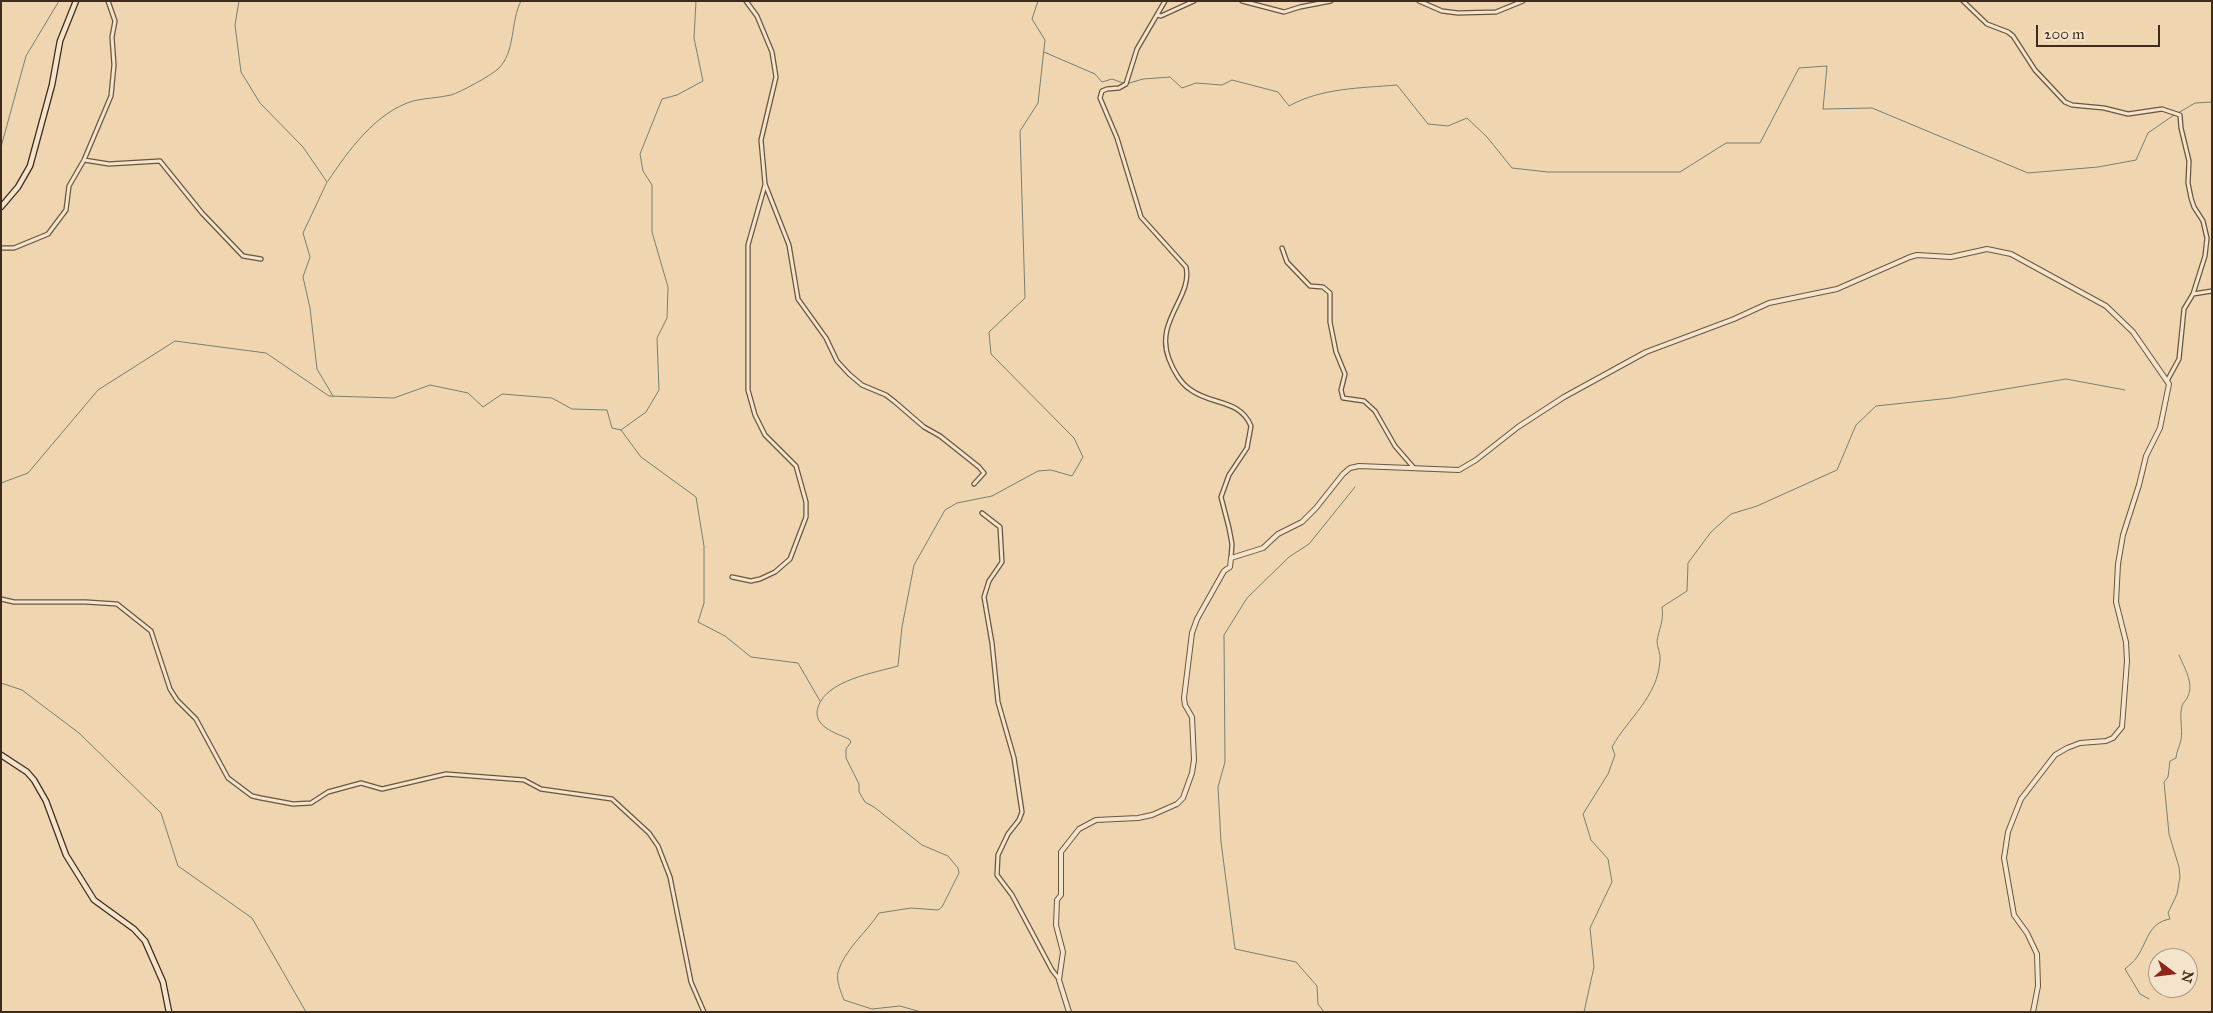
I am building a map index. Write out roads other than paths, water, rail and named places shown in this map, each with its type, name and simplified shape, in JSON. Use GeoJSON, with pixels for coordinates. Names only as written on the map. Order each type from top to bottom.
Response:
{"type":"FeatureCollection","features":[{"type":"Feature","properties":{"kind":"main road"},"geometry":{"type":"LineString","coordinates":[[1,207],[18,187],[30,166],[52,85],[60,41],[76,1]]}},
{"type":"Feature","properties":{"kind":"main road"},"geometry":{"type":"LineString","coordinates":[[1,755],[27,772],[34,780],[46,801],[66,855],[94,900],[134,929],[146,941],[163,982],[169,1012]]}},
{"type":"Feature","properties":{"kind":"street"},"geometry":{"type":"LineString","coordinates":[[1,248],[14,248],[48,234],[66,210],[69,186],[84,160],[111,96],[114,65],[112,37],[115,21],[108,1]]}},
{"type":"Feature","properties":{"kind":"street"},"geometry":{"type":"LineString","coordinates":[[746,1],[757,16],[772,52],[776,77],[761,140],[765,184],[789,245],[798,299],[826,338],[837,360],[862,385],[886,395],[924,427],[940,436],[979,467],[984,473],[974,484]]}},
{"type":"Feature","properties":{"kind":"street"},"geometry":{"type":"LineString","coordinates":[[1059,980],[1063,952],[1056,925],[1057,900],[1061,894],[1061,857],[1065,845],[1091,821],[1138,818],[1168,809],[1183,798],[1189,785],[1194,760],[1192,717],[1185,705],[1184,698],[1188,653],[1197,619],[1224,571],[1230,567],[1232,544],[1230,528],[1221,497],[1229,475],[1247,448],[1251,426],[1244,414],[1231,404],[1191,390],[1183,383],[1168,359],[1166,349],[1167,324],[1184,288],[1187,277],[1186,267],[1141,217],[1117,138],[1100,98],[1102,91],[1107,88],[1119,88],[1126,84],[1137,49],[1165,1]]}},
{"type":"Feature","properties":{"kind":"street"},"geometry":{"type":"LineString","coordinates":[[1157,15],[1162,16],[1194,1]]}},
{"type":"Feature","properties":{"kind":"street"},"geometry":{"type":"LineString","coordinates":[[1242,1],[1284,12],[1331,1]]}},
{"type":"Feature","properties":{"kind":"street"},"geometry":{"type":"LineString","coordinates":[[1419,1],[1442,11],[1458,13],[1496,12],[1523,1]]}},
{"type":"Feature","properties":{"kind":"street"},"geometry":{"type":"LineString","coordinates":[[1963,1],[1988,24],[2013,36],[2034,70],[2065,102],[2128,114],[2158,108],[2180,115],[2181,128],[2189,161],[2188,183],[2191,198],[2194,208],[2203,221],[2207,238],[2205,256],[2193,294],[2184,309],[2179,359],[2167,381]]}},
{"type":"Feature","properties":{"kind":"street"},"geometry":{"type":"LineString","coordinates":[[84,160],[109,164],[160,161],[202,213],[243,256],[261,259]]}},
{"type":"Feature","properties":{"kind":"street"},"geometry":{"type":"LineString","coordinates":[[732,578],[751,581],[775,572],[790,559],[806,517],[806,502],[796,466],[765,435],[755,415],[748,390],[748,245],[765,184]]}},
{"type":"Feature","properties":{"kind":"street"},"geometry":{"type":"LineString","coordinates":[[1282,248],[1287,262],[1310,286],[1323,287],[1330,294],[1330,322],[1336,352],[1345,374],[1341,390],[1343,398],[1364,401],[1375,411],[1395,446],[1414,468]]}},
{"type":"Feature","properties":{"kind":"street"},"geometry":{"type":"LineString","coordinates":[[1231,558],[1263,548],[1278,534],[1302,522],[1316,508],[1336,481],[1350,468],[1360,466],[1458,470],[1564,397],[1646,352],[1734,319],[1768,303],[1837,289],[1854,280],[1917,255],[1951,257],[1986,249],[2011,254],[2106,306],[2133,332],[2167,381],[2168,393],[2160,428],[2146,456],[2140,485],[2123,535],[2118,564],[2116,602],[2126,642],[2127,661],[2122,727],[2113,738],[2106,741],[2080,743],[2055,755],[2021,799],[2008,832],[2004,858],[2014,915],[2028,933],[2037,954],[2038,986],[2034,1012]]}},
{"type":"Feature","properties":{"kind":"street"},"geometry":{"type":"LineString","coordinates":[[2193,294],[2212,291]]}},
{"type":"Feature","properties":{"kind":"street"},"geometry":{"type":"LineString","coordinates":[[982,513],[1000,527],[1002,562],[989,581],[984,596],[992,643],[998,702],[1014,758],[1022,812],[1019,820],[1008,834],[998,855],[997,875],[1012,895],[1059,980],[1070,1012]]}},
{"type":"Feature","properties":{"kind":"street"},"geometry":{"type":"LineString","coordinates":[[1,599],[14,602],[117,604],[151,631],[170,689],[177,700],[196,719],[228,778],[252,796],[292,804],[311,802],[328,792],[362,783],[382,788],[446,774],[524,780],[541,789],[612,799],[649,833],[658,846],[670,877],[691,982],[704,1012]]}},
{"type":"Feature","properties":{"kind":"waterway"},"geometry":{"type":"LineString","coordinates":[[1,147],[26,56],[59,1]]}},
{"type":"Feature","properties":{"kind":"waterway"},"geometry":{"type":"LineString","coordinates":[[239,1],[235,25],[241,72],[260,103],[303,147],[327,182],[303,233],[310,257],[303,277],[310,308],[317,369],[333,396]]}},
{"type":"Feature","properties":{"kind":"waterway"},"geometry":{"type":"LineString","coordinates":[[328,181],[354,145],[375,123],[387,114],[413,101],[456,93],[482,80],[498,69],[508,54],[515,18],[521,1]]}},
{"type":"Feature","properties":{"kind":"waterway"},"geometry":{"type":"LineString","coordinates":[[696,1],[694,38],[703,81],[677,95],[662,99],[640,154],[643,171],[652,185],[652,232],[668,287],[667,318],[657,338],[659,390],[646,412],[621,430],[641,457],[696,497],[704,546],[704,603],[698,622],[725,636],[751,657],[798,663],[820,701]]}},
{"type":"Feature","properties":{"kind":"waterway"},"geometry":{"type":"LineString","coordinates":[[921,1012],[900,1006],[872,1009],[844,1000],[838,983],[838,972],[845,956],[879,913],[911,908],[938,910],[942,907],[959,873],[958,868],[948,856],[922,845],[865,802],[859,792],[859,784],[846,758],[846,749],[851,742],[849,739],[821,724],[817,714],[818,707],[823,698],[841,684],[898,666],[902,627],[914,565],[945,510],[957,503],[992,496],[1038,471],[1051,470],[1072,476],[1083,457],[1074,438],[991,354],[989,332],[1025,298],[1020,131],[1038,103],[1045,40],[1032,19],[1038,1]]}},
{"type":"Feature","properties":{"kind":"waterway"},"geometry":{"type":"LineString","coordinates":[[1044,52],[1095,74],[1102,82],[1112,79],[1126,84],[1143,79],[1170,77],[1182,88],[1196,83],[1222,85],[1232,80],[1278,92],[1289,106],[1301,100],[1328,92],[1397,85],[1428,124],[1448,126],[1467,118],[1487,137],[1512,168],[1548,172],[1680,172],[1726,143],[1760,143],[1799,68],[1827,66],[1823,109],[1872,108],[2028,173],[2098,167],[2136,160],[2148,133],[2174,115]]}},
{"type":"Feature","properties":{"kind":"waterway"},"geometry":{"type":"LineString","coordinates":[[2178,113],[2195,103],[2212,102]]}},
{"type":"Feature","properties":{"kind":"waterway"},"geometry":{"type":"LineString","coordinates":[[1,483],[28,473],[98,390],[175,341],[266,353],[329,396],[394,398],[430,385],[468,393],[483,407],[502,394],[552,398],[572,409],[607,410],[612,428],[621,430]]}},
{"type":"Feature","properties":{"kind":"waterway"},"geometry":{"type":"LineString","coordinates":[[1584,1012],[1594,967],[1590,928],[1612,882],[1608,859],[1591,840],[1583,814],[1608,774],[1615,755],[1612,747],[1654,685],[1660,660],[1657,641],[1662,621],[1662,607],[1687,591],[1688,563],[1711,532],[1731,514],[1757,506],[1837,470],[1856,425],[1876,406],[1951,398],[2066,379],[2125,390]]}},
{"type":"Feature","properties":{"kind":"waterway"},"geometry":{"type":"LineString","coordinates":[[1324,1012],[1318,1004],[1317,986],[1296,962],[1235,949],[1221,842],[1218,787],[1225,762],[1224,635],[1247,598],[1289,557],[1309,544],[1355,487]]}},
{"type":"Feature","properties":{"kind":"waterway"},"geometry":{"type":"LineString","coordinates":[[2149,999],[2140,994],[2125,969],[2136,959],[2149,933],[2157,924],[2170,919],[2168,913],[2177,894],[2180,877],[2179,867],[2169,834],[2164,782],[2168,777],[2170,761],[2176,758],[2181,736],[2181,710],[2190,691],[2188,675],[2179,655]]}},
{"type":"Feature","properties":{"kind":"waterway"},"geometry":{"type":"LineString","coordinates":[[1,683],[22,690],[79,733],[161,813],[178,866],[252,918],[306,1012]]}}]}
